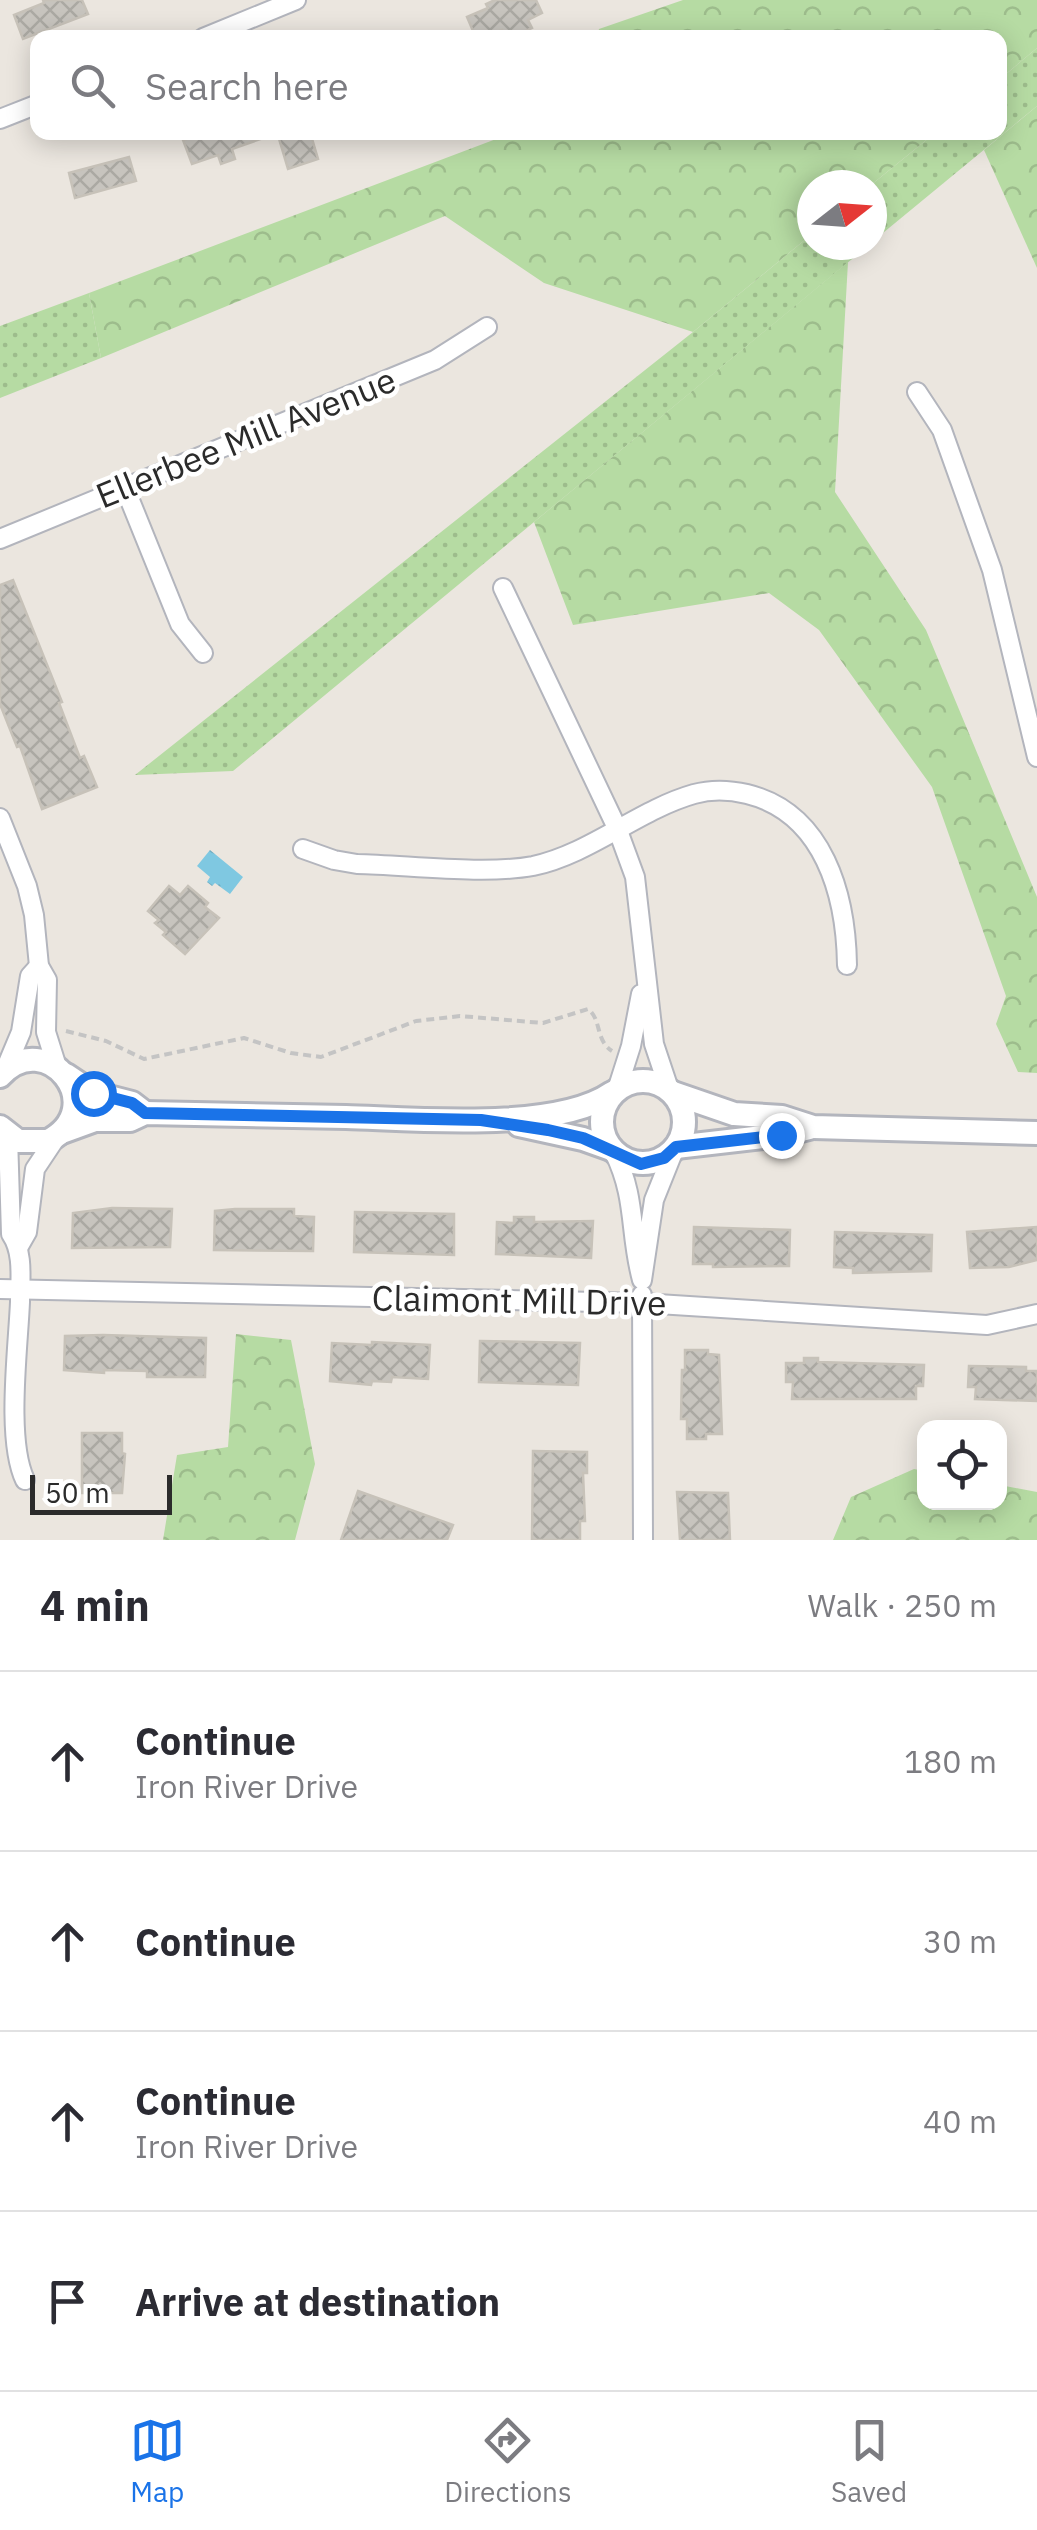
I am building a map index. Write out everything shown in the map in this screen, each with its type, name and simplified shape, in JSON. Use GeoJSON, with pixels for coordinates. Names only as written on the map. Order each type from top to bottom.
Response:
{"type":"FeatureCollection","features":[{"type":"Feature","properties":{"kind":"street"},"geometry":{"type":"LineString","coordinates":[[223,30],[296,0]]}},
{"type":"Feature","properties":{"kind":"street"},"geometry":{"type":"LineString","coordinates":[[0,120],[30,107]]}},
{"type":"Feature","properties":{"kind":"street","name":"Ellerbee Mill Avenue"},"geometry":{"type":"LineString","coordinates":[[0,539],[435,360],[486,328]]}},
{"type":"Feature","properties":{"kind":"street"},"geometry":{"type":"LineString","coordinates":[[917,392],[942,430],[992,570],[1026,724],[1037,756]]}},
{"type":"Feature","properties":{"kind":"street"},"geometry":{"type":"LineString","coordinates":[[124,488],[180,624],[203,653]]}},
{"type":"Feature","properties":{"kind":"street"},"geometry":{"type":"LineString","coordinates":[[503,588],[617,828],[635,877],[644,979],[656,1055],[671,1091],[680,1102],[684,1125],[654,1200],[642,1280],[643,1540]]}},
{"type":"Feature","properties":{"kind":"street"},"geometry":{"type":"LineString","coordinates":[[302,849],[344,863],[512,868],[543,863],[686,797],[709,791],[740,792],[780,806],[810,831],[827,864],[845,920],[847,965]]}},
{"type":"Feature","properties":{"kind":"street"},"geometry":{"type":"LineString","coordinates":[[0,818],[26,886],[38,941],[39,966],[47,980],[46,1032],[75,1104],[68,1124],[35,1169],[26,1232],[19,1246],[15,1438],[18,1467],[25,1480]]}},
{"type":"Feature","properties":{"kind":"street"},"geometry":{"type":"LineString","coordinates":[[2,1073],[21,1032],[30,976],[39,966]]}},
{"type":"Feature","properties":{"kind":"street"},"geometry":{"type":"LineString","coordinates":[[642,1280],[633,1249],[630,1191],[602,1126],[602,1114],[631,1046],[644,979]]}},
{"type":"Feature","properties":{"kind":"street"},"geometry":{"type":"LineString","coordinates":[[2,1073],[26,1060],[47,1062],[93,1093],[132,1103],[145,1113]]}},
{"type":"Feature","properties":{"kind":"street"},"geometry":{"type":"LineString","coordinates":[[481,1120],[574,1110],[600,1102],[637,1081],[659,1084],[734,1114],[782,1118],[812,1127],[1037,1133]]}},
{"type":"Feature","properties":{"kind":"street"},"geometry":{"type":"LineString","coordinates":[[3,1131],[27,1144],[48,1141],[95,1120],[130,1120],[145,1113],[481,1120],[548,1130],[641,1164],[664,1158],[675,1148],[781,1135],[812,1127]]}},
{"type":"Feature","properties":{"kind":"street"},"geometry":{"type":"LineString","coordinates":[[3,1131],[11,1234],[19,1246]]}},
{"type":"Feature","properties":{"kind":"street","name":"Claimont Mill Drive"},"geometry":{"type":"LineString","coordinates":[[0,1289],[642,1303],[765,1308],[948,1324],[1000,1324],[1037,1314]]}},
{"type":"Feature","properties":{"kind":"path"},"geometry":{"type":"LineString","coordinates":[[60,1032],[96,1037],[144,1059],[244,1038],[302,1056],[320,1057],[416,1021],[460,1016],[543,1022],[588,1009],[596,1018],[603,1045],[616,1054]]}},
{"type":"Feature","properties":{"kind":"green space"},"geometry":{"type":"Polygon","coordinates":[[[683,0],[1037,0],[1037,48],[1007,73],[1007,30],[599,29],[683,0]]]}},
{"type":"Feature","properties":{"kind":"green space"},"geometry":{"type":"Polygon","coordinates":[[[1037,48],[1037,106],[1007,131],[1007,73],[1037,48]]]}},
{"type":"Feature","properties":{"kind":"green space"},"geometry":{"type":"Polygon","coordinates":[[[1037,106],[1037,268],[984,150],[996,140],[1007,140],[1007,131],[1037,106]]]}},
{"type":"Feature","properties":{"kind":"green space"},"geometry":{"type":"Polygon","coordinates":[[[493,140],[926,140],[887,172],[797,170],[797,246],[693,332],[544,283],[445,216],[101,358],[89,293],[493,140]]]}},
{"type":"Feature","properties":{"kind":"green space"},"geometry":{"type":"Polygon","coordinates":[[[926,140],[996,140],[887,230],[887,172],[926,140]]]}},
{"type":"Feature","properties":{"kind":"green space"},"geometry":{"type":"Polygon","coordinates":[[[797,246],[797,260],[851,260],[233,771],[135,775],[797,246]]]}},
{"type":"Feature","properties":{"kind":"green space"},"geometry":{"type":"Polygon","coordinates":[[[848,262],[835,492],[926,630],[1037,897],[1037,1073],[1018,1072],[996,1024],[1006,996],[932,787],[819,630],[769,593],[573,625],[534,522],[848,262]]]}},
{"type":"Feature","properties":{"kind":"green space"},"geometry":{"type":"Polygon","coordinates":[[[89,293],[101,358],[0,398],[0,326],[89,293]]]}},
{"type":"Feature","properties":{"kind":"green space"},"geometry":{"type":"Polygon","coordinates":[[[236,1334],[291,1340],[315,1464],[295,1540],[163,1540],[177,1455],[228,1447],[236,1334]]]}},
{"type":"Feature","properties":{"kind":"green space"},"geometry":{"type":"Polygon","coordinates":[[[914,1469],[917,1510],[1007,1510],[1007,1486],[1037,1492],[1037,1540],[833,1540],[851,1497],[914,1469]]]}},
{"type":"Feature","properties":{"kind":"water"},"geometry":{"type":"Polygon","coordinates":[[[210,850],[243,877],[230,894],[207,882],[210,877],[197,866],[210,850]]]}},
{"type":"Feature","properties":{"kind":"building"},"geometry":{"type":"Polygon","coordinates":[[[43,0],[82,0],[88,14],[46,30],[30,30],[30,36],[23,39],[14,15],[44,3],[43,0]]]}},
{"type":"Feature","properties":{"kind":"building"},"geometry":{"type":"Polygon","coordinates":[[[495,0],[536,0],[542,13],[528,20],[532,28],[528,30],[473,30],[467,17],[488,8],[486,4],[495,0]]]}},
{"type":"Feature","properties":{"kind":"building"},"geometry":{"type":"Polygon","coordinates":[[[183,140],[258,140],[232,149],[235,159],[221,164],[218,155],[192,164],[183,140]]]}},
{"type":"Feature","properties":{"kind":"building"},"geometry":{"type":"Polygon","coordinates":[[[279,140],[312,140],[318,159],[288,169],[279,140]]]}},
{"type":"Feature","properties":{"kind":"building"},"geometry":{"type":"Polygon","coordinates":[[[129,157],[136,181],[75,198],[69,173],[129,157]]]}},
{"type":"Feature","properties":{"kind":"building"},"geometry":{"type":"Polygon","coordinates":[[[13,580],[80,758],[84,756],[97,787],[42,809],[0,704],[0,585],[13,580]]]}},
{"type":"Feature","properties":{"kind":"building"},"geometry":{"type":"Polygon","coordinates":[[[169,886],[180,895],[188,886],[219,918],[185,954],[163,935],[166,932],[155,923],[159,920],[148,911],[169,886]]]}},
{"type":"Feature","properties":{"kind":"building"},"geometry":{"type":"Polygon","coordinates":[[[112,1208],[172,1209],[170,1247],[72,1248],[73,1213],[112,1208]]]}},
{"type":"Feature","properties":{"kind":"building"},"geometry":{"type":"Polygon","coordinates":[[[294,1209],[294,1216],[314,1217],[313,1251],[214,1250],[215,1211],[294,1209]]]}},
{"type":"Feature","properties":{"kind":"building"},"geometry":{"type":"Polygon","coordinates":[[[355,1212],[454,1214],[454,1255],[354,1252],[355,1212]]]}},
{"type":"Feature","properties":{"kind":"building"},"geometry":{"type":"Polygon","coordinates":[[[514,1217],[534,1217],[534,1222],[593,1221],[591,1258],[496,1254],[497,1222],[514,1223],[514,1217]]]}},
{"type":"Feature","properties":{"kind":"building"},"geometry":{"type":"Polygon","coordinates":[[[694,1227],[790,1230],[789,1266],[693,1264],[694,1227]]]}},
{"type":"Feature","properties":{"kind":"building"},"geometry":{"type":"Polygon","coordinates":[[[1037,1227],[1037,1260],[1009,1267],[970,1268],[967,1232],[1037,1227]]]}},
{"type":"Feature","properties":{"kind":"building"},"geometry":{"type":"Polygon","coordinates":[[[835,1232],[932,1235],[931,1271],[853,1273],[853,1268],[834,1267],[835,1232]]]}},
{"type":"Feature","properties":{"kind":"building"},"geometry":{"type":"Polygon","coordinates":[[[65,1336],[206,1338],[205,1377],[147,1377],[147,1371],[64,1370],[65,1336]]]}},
{"type":"Feature","properties":{"kind":"building"},"geometry":{"type":"Polygon","coordinates":[[[480,1341],[580,1343],[578,1385],[479,1382],[480,1341]]]}},
{"type":"Feature","properties":{"kind":"building"},"geometry":{"type":"Polygon","coordinates":[[[332,1343],[430,1345],[428,1379],[392,1377],[391,1382],[372,1381],[371,1385],[330,1381],[332,1343]]]}},
{"type":"Feature","properties":{"kind":"building"},"geometry":{"type":"Polygon","coordinates":[[[685,1350],[708,1350],[708,1354],[719,1355],[722,1434],[687,1439],[687,1419],[681,1419],[685,1350]]]}},
{"type":"Feature","properties":{"kind":"building"},"geometry":{"type":"Polygon","coordinates":[[[804,1358],[818,1358],[818,1362],[924,1365],[923,1386],[916,1386],[916,1399],[792,1399],[793,1382],[786,1382],[786,1363],[804,1363],[804,1358]]]}},
{"type":"Feature","properties":{"kind":"building"},"geometry":{"type":"Polygon","coordinates":[[[969,1366],[1026,1367],[1026,1371],[1037,1371],[1037,1401],[975,1399],[976,1387],[968,1387],[969,1366]]]}},
{"type":"Feature","properties":{"kind":"building"},"geometry":{"type":"Polygon","coordinates":[[[82,1433],[122,1433],[122,1493],[82,1493],[82,1433]]]}},
{"type":"Feature","properties":{"kind":"building"},"geometry":{"type":"Polygon","coordinates":[[[533,1451],[587,1452],[587,1473],[583,1473],[585,1521],[580,1521],[580,1540],[532,1540],[533,1451]]]}},
{"type":"Feature","properties":{"kind":"building"},"geometry":{"type":"Polygon","coordinates":[[[358,1491],[453,1525],[447,1540],[341,1540],[358,1491]]]}},
{"type":"Feature","properties":{"kind":"building"},"geometry":{"type":"Polygon","coordinates":[[[677,1492],[728,1493],[730,1540],[680,1540],[677,1492]]]}},
{"type":"Feature","properties":{"kind":"route"},"geometry":{"type":"LineString","coordinates":[[93,1093],[132,1103],[145,1113],[481,1120],[583,1138],[641,1164],[664,1158],[676,1147],[781,1135]]}}]}
